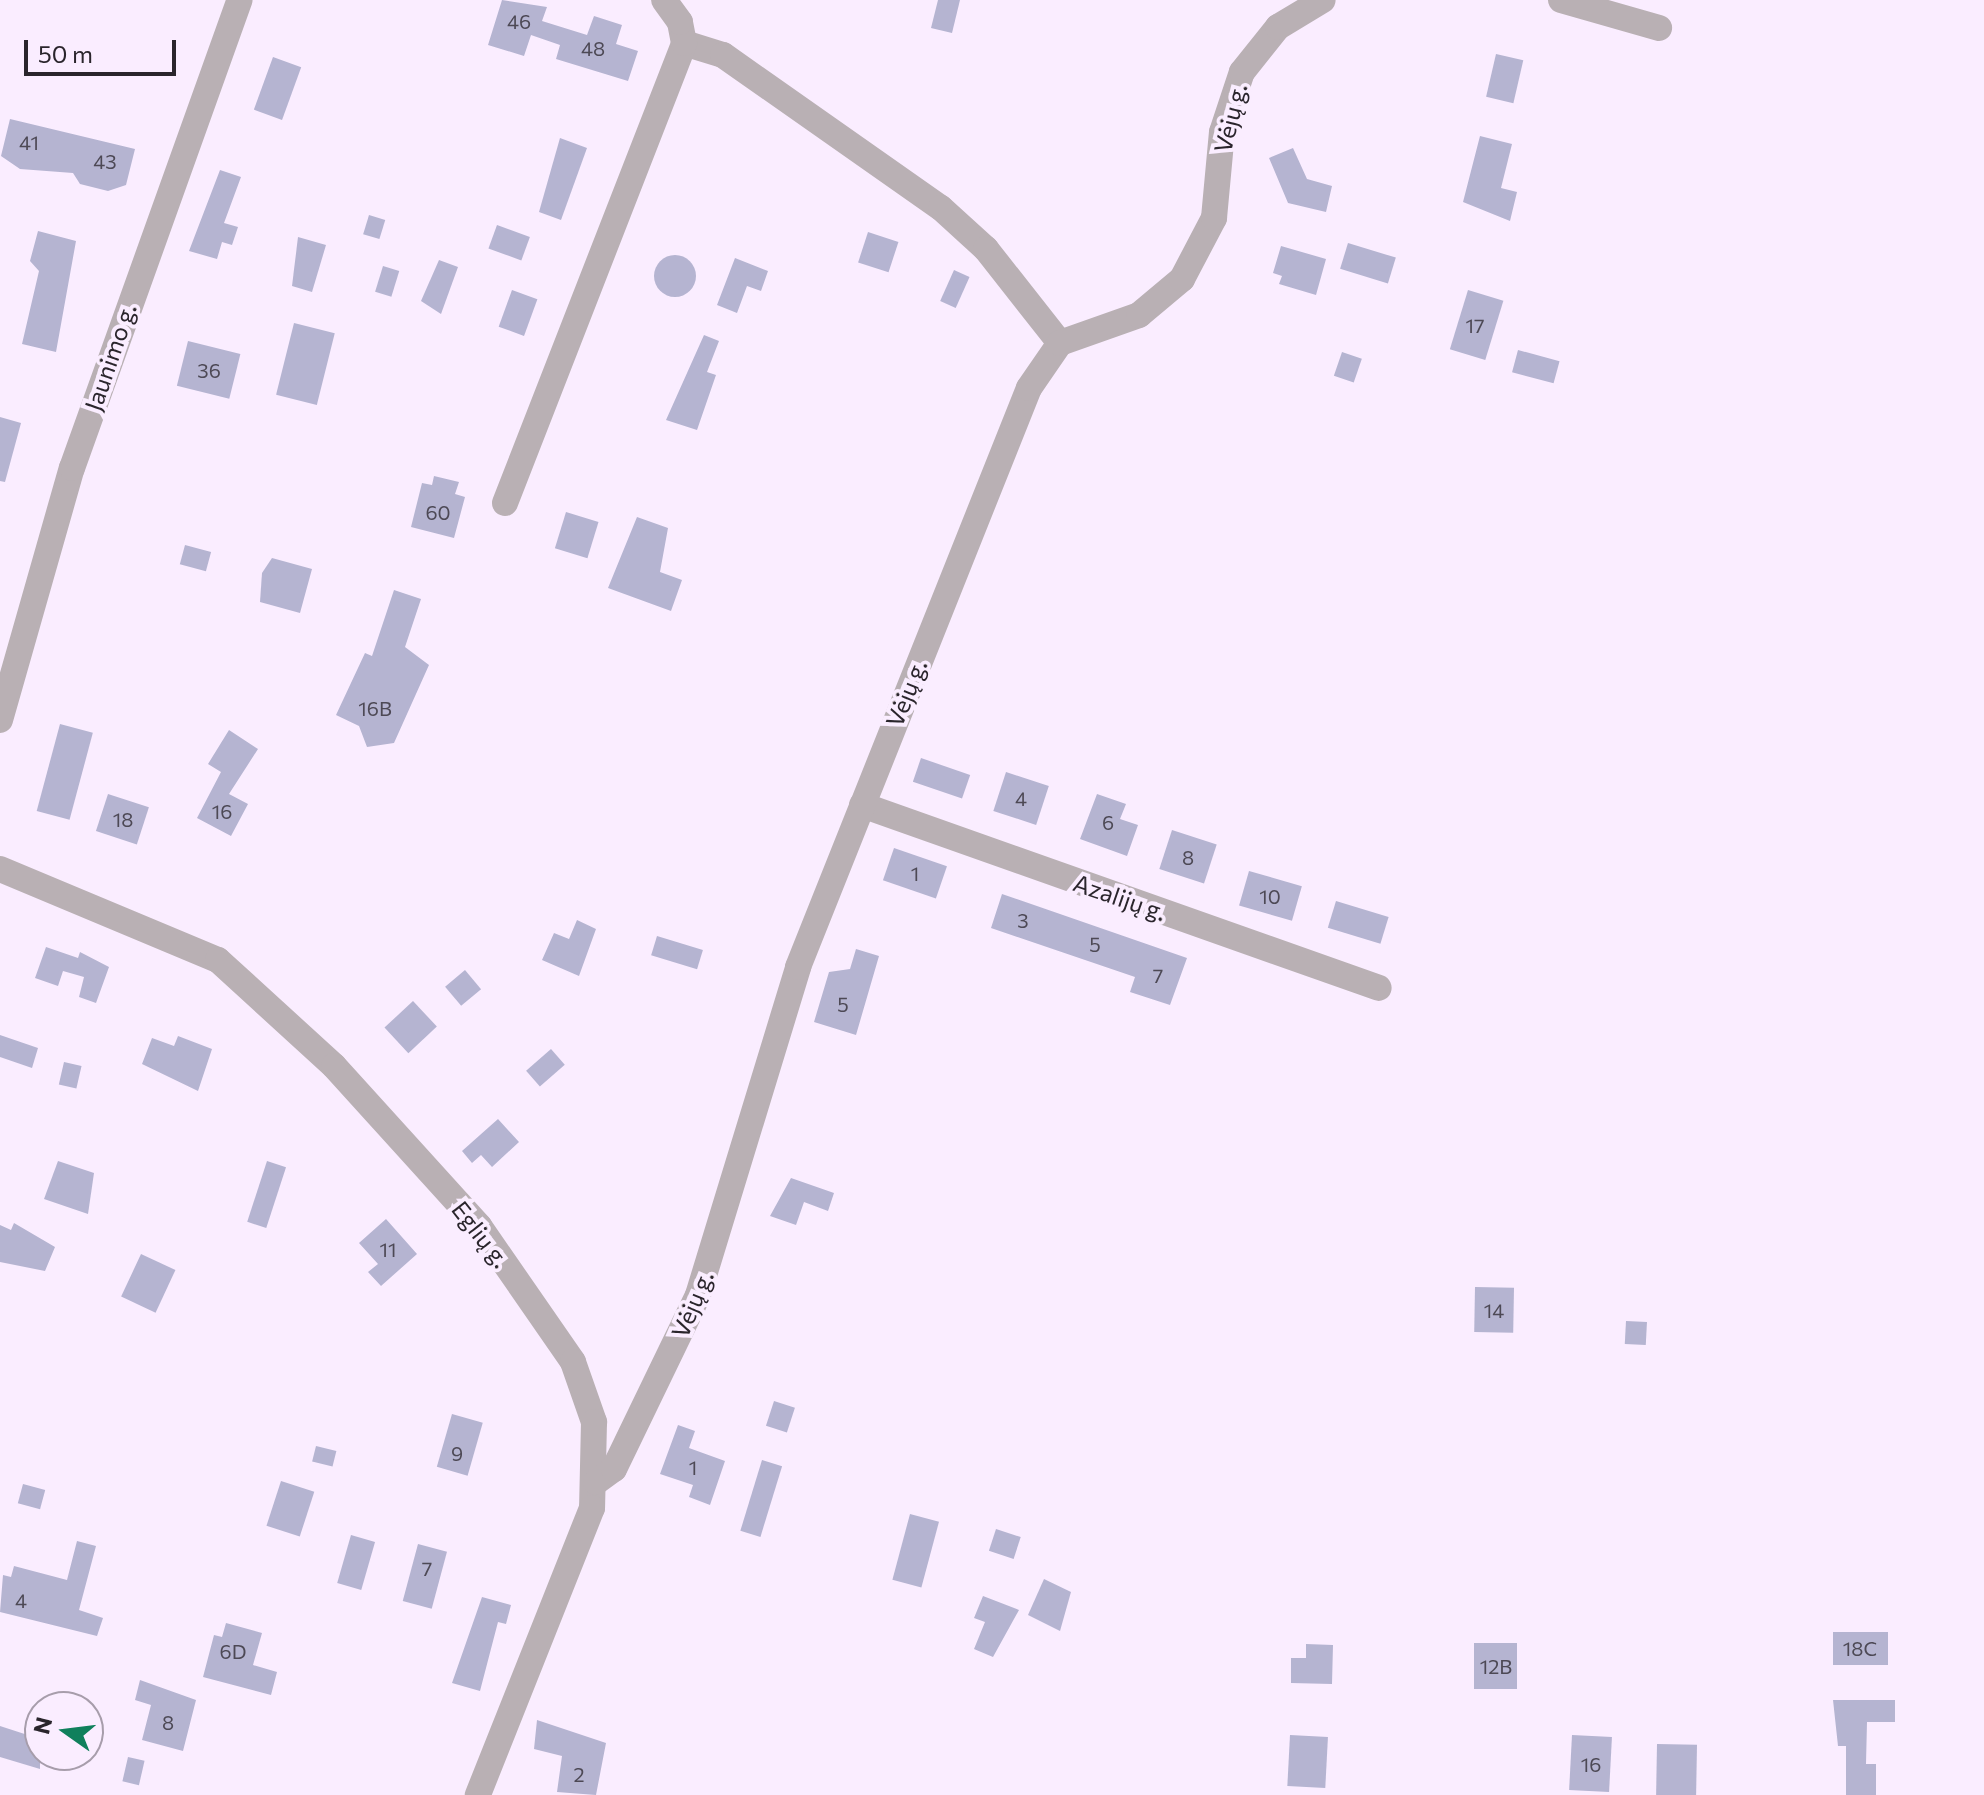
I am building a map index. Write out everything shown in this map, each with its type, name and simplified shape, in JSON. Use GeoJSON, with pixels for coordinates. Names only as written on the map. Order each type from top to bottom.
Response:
{"type":"FeatureCollection","features":[{"type":"Feature","properties":{"kind":"street","name":"Jaunimo g."},"geometry":{"type":"LineString","coordinates":[[0,720],[72,468],[240,0]]}},
{"type":"Feature","properties":{"kind":"street"},"geometry":{"type":"LineString","coordinates":[[505,503],[684,43],[680,22],[664,0]]}},
{"type":"Feature","properties":{"kind":"street","name":"Vėjų g."},"geometry":{"type":"LineString","coordinates":[[596,1482],[606,1480],[624,1450],[698,1295],[798,967],[1029,388],[1060,343],[1139,315],[1182,279],[1214,218],[1222,132],[1242,72],[1278,27],[1323,0]]}},
{"type":"Feature","properties":{"kind":"street"},"geometry":{"type":"LineString","coordinates":[[1561,0],[1659,28]]}},
{"type":"Feature","properties":{"kind":"street"},"geometry":{"type":"LineString","coordinates":[[684,43],[723,55],[941,208],[986,249],[1060,343]]}},
{"type":"Feature","properties":{"kind":"street","name":"Azalijų g."},"geometry":{"type":"LineString","coordinates":[[862,805],[1379,988]]}},
{"type":"Feature","properties":{"kind":"street","name":"Eglių g."},"geometry":{"type":"LineString","coordinates":[[0,869],[218,960],[334,1066],[479,1226],[573,1362],[594,1422],[596,1482],[581,1547],[478,1795]]}},
{"type":"Feature","properties":{"kind":"building"},"geometry":{"type":"Polygon","coordinates":[[[502,0],[547,7],[542,21],[587,35],[594,16],[622,25],[616,44],[638,51],[628,81],[556,59],[560,45],[531,35],[524,56],[488,45],[502,0]]]}},
{"type":"Feature","properties":{"kind":"building"},"geometry":{"type":"Polygon","coordinates":[[[938,0],[960,0],[952,33],[931,28],[938,0]]]}},
{"type":"Feature","properties":{"kind":"building"},"geometry":{"type":"Polygon","coordinates":[[[1496,54],[1523,60],[1513,103],[1486,97],[1496,54]]]}},
{"type":"Feature","properties":{"kind":"building"},"geometry":{"type":"Polygon","coordinates":[[[273,57],[301,67],[282,120],[254,110],[273,57]]]}},
{"type":"Feature","properties":{"kind":"building"},"geometry":{"type":"Polygon","coordinates":[[[10,119],[135,149],[126,185],[108,191],[80,184],[73,173],[20,169],[1,156],[10,119]]]}},
{"type":"Feature","properties":{"kind":"building"},"geometry":{"type":"Polygon","coordinates":[[[1480,136],[1512,144],[1501,188],[1517,192],[1510,221],[1463,202],[1480,136]]]}},
{"type":"Feature","properties":{"kind":"building"},"geometry":{"type":"Polygon","coordinates":[[[560,138],[587,148],[561,220],[539,212],[560,138]]]}},
{"type":"Feature","properties":{"kind":"building"},"geometry":{"type":"Polygon","coordinates":[[[1293,148],[1307,179],[1332,186],[1326,212],[1288,203],[1269,158],[1293,148]]]}},
{"type":"Feature","properties":{"kind":"building"},"geometry":{"type":"Polygon","coordinates":[[[220,170],[241,177],[224,223],[238,227],[232,245],[222,242],[217,259],[189,251],[220,170]]]}},
{"type":"Feature","properties":{"kind":"building"},"geometry":{"type":"Polygon","coordinates":[[[369,215],[385,220],[379,239],[363,234],[369,215]]]}},
{"type":"Feature","properties":{"kind":"building"},"geometry":{"type":"Polygon","coordinates":[[[497,225],[530,237],[521,260],[488,248],[497,225]]]}},
{"type":"Feature","properties":{"kind":"building"},"geometry":{"type":"Polygon","coordinates":[[[38,231],[76,241],[56,352],[22,344],[39,271],[30,261],[38,231]]]}},
{"type":"Feature","properties":{"kind":"building"},"geometry":{"type":"Polygon","coordinates":[[[868,232],[898,242],[889,272],[858,262],[868,232]]]}},
{"type":"Feature","properties":{"kind":"building"},"geometry":{"type":"Polygon","coordinates":[[[298,237],[326,245],[312,292],[292,286],[298,237]]]}},
{"type":"Feature","properties":{"kind":"building"},"geometry":{"type":"Polygon","coordinates":[[[1348,243],[1396,258],[1388,283],[1340,269],[1348,243]]]}},
{"type":"Feature","properties":{"kind":"building"},"geometry":{"type":"Polygon","coordinates":[[[1281,246],[1326,259],[1316,295],[1279,284],[1282,276],[1273,273],[1281,246]]]}},
{"type":"Feature","properties":{"kind":"building"},"geometry":{"type":"Polygon","coordinates":[[[675,255],[690,261],[696,276],[690,291],[675,297],[660,291],[654,276],[660,261],[675,255]]]}},
{"type":"Feature","properties":{"kind":"building"},"geometry":{"type":"Polygon","coordinates":[[[735,258],[768,271],[761,291],[747,286],[737,313],[717,305],[735,258]]]}},
{"type":"Feature","properties":{"kind":"building"},"geometry":{"type":"Polygon","coordinates":[[[439,260],[458,267],[441,314],[421,301],[439,260]]]}},
{"type":"Feature","properties":{"kind":"building"},"geometry":{"type":"Polygon","coordinates":[[[383,266],[399,271],[391,297],[375,292],[383,266]]]}},
{"type":"Feature","properties":{"kind":"building"},"geometry":{"type":"Polygon","coordinates":[[[954,270],[970,277],[956,308],[940,301],[954,270]]]}},
{"type":"Feature","properties":{"kind":"building"},"geometry":{"type":"Polygon","coordinates":[[[512,290],[537,299],[524,336],[499,327],[512,290]]]}},
{"type":"Feature","properties":{"kind":"building"},"geometry":{"type":"Polygon","coordinates":[[[1468,290],[1503,301],[1485,360],[1450,349],[1468,290]]]}},
{"type":"Feature","properties":{"kind":"building"},"geometry":{"type":"Polygon","coordinates":[[[294,323],[335,333],[317,405],[276,395],[294,323]]]}},
{"type":"Feature","properties":{"kind":"building"},"geometry":{"type":"Polygon","coordinates":[[[704,335],[719,341],[707,372],[716,375],[697,430],[666,420],[704,335]]]}},
{"type":"Feature","properties":{"kind":"building"},"geometry":{"type":"Polygon","coordinates":[[[188,341],[240,354],[229,399],[177,386],[188,341]]]}},
{"type":"Feature","properties":{"kind":"building"},"geometry":{"type":"Polygon","coordinates":[[[1518,350],[1560,361],[1554,383],[1512,372],[1518,350]]]}},
{"type":"Feature","properties":{"kind":"building"},"geometry":{"type":"Polygon","coordinates":[[[1342,352],[1362,359],[1354,382],[1334,376],[1342,352]]]}},
{"type":"Feature","properties":{"kind":"building"},"geometry":{"type":"Polygon","coordinates":[[[0,417],[21,423],[5,482],[0,481],[0,417]]]}},
{"type":"Feature","properties":{"kind":"building"},"geometry":{"type":"Polygon","coordinates":[[[434,476],[459,482],[455,494],[465,497],[454,538],[411,527],[422,483],[432,485],[434,476]]]}},
{"type":"Feature","properties":{"kind":"building"},"geometry":{"type":"Polygon","coordinates":[[[566,512],[599,522],[587,558],[555,548],[566,512]]]}},
{"type":"Feature","properties":{"kind":"building"},"geometry":{"type":"Polygon","coordinates":[[[637,517],[668,528],[660,572],[682,580],[671,611],[608,588],[637,517]]]}},
{"type":"Feature","properties":{"kind":"building"},"geometry":{"type":"Polygon","coordinates":[[[185,545],[211,552],[206,571],[180,564],[185,545]]]}},
{"type":"Feature","properties":{"kind":"building"},"geometry":{"type":"Polygon","coordinates":[[[272,558],[312,569],[300,613],[260,602],[262,573],[272,558]]]}},
{"type":"Feature","properties":{"kind":"building"},"geometry":{"type":"Polygon","coordinates":[[[394,590],[421,599],[405,647],[429,665],[394,743],[367,747],[359,726],[336,715],[365,653],[372,656],[394,590]]]}},
{"type":"Feature","properties":{"kind":"building"},"geometry":{"type":"Polygon","coordinates":[[[60,724],[93,733],[70,820],[37,811],[60,724]]]}},
{"type":"Feature","properties":{"kind":"building"},"geometry":{"type":"Polygon","coordinates":[[[229,730],[258,749],[229,794],[248,804],[231,836],[197,818],[221,772],[208,764],[229,730]]]}},
{"type":"Feature","properties":{"kind":"building"},"geometry":{"type":"Polygon","coordinates":[[[921,758],[970,775],[962,799],[913,782],[921,758]]]}},
{"type":"Feature","properties":{"kind":"building"},"geometry":{"type":"Polygon","coordinates":[[[1006,772],[1049,786],[1036,825],[993,811],[1006,772]]]}},
{"type":"Feature","properties":{"kind":"building"},"geometry":{"type":"Polygon","coordinates":[[[108,794],[149,807],[137,844],[96,831],[108,794]]]}},
{"type":"Feature","properties":{"kind":"building"},"geometry":{"type":"Polygon","coordinates":[[[1097,794],[1126,804],[1120,819],[1138,825],[1127,856],[1080,839],[1097,794]]]}},
{"type":"Feature","properties":{"kind":"building"},"geometry":{"type":"Polygon","coordinates":[[[1172,830],[1217,845],[1204,884],[1159,869],[1172,830]]]}},
{"type":"Feature","properties":{"kind":"building"},"geometry":{"type":"Polygon","coordinates":[[[894,848],[947,866],[936,898],[883,880],[894,848]]]}},
{"type":"Feature","properties":{"kind":"building"},"geometry":{"type":"Polygon","coordinates":[[[1249,871],[1302,886],[1292,921],[1239,906],[1249,871]]]}},
{"type":"Feature","properties":{"kind":"building"},"geometry":{"type":"Polygon","coordinates":[[[1002,894],[1187,958],[1170,1005],[1130,992],[1135,977],[991,928],[1002,894]]]}},
{"type":"Feature","properties":{"kind":"building"},"geometry":{"type":"Polygon","coordinates":[[[1336,901],[1389,917],[1380,944],[1328,928],[1336,901]]]}},
{"type":"Feature","properties":{"kind":"building"},"geometry":{"type":"Polygon","coordinates":[[[577,920],[596,929],[579,976],[542,960],[554,933],[569,939],[577,920]]]}},
{"type":"Feature","properties":{"kind":"building"},"geometry":{"type":"Polygon","coordinates":[[[657,936],[703,950],[697,969],[651,955],[657,936]]]}},
{"type":"Feature","properties":{"kind":"building"},"geometry":{"type":"Polygon","coordinates":[[[46,947],[78,958],[80,952],[109,967],[96,1003],[79,997],[84,977],[63,971],[58,986],[35,978],[46,947]]]}},
{"type":"Feature","properties":{"kind":"building"},"geometry":{"type":"Polygon","coordinates":[[[856,949],[879,956],[856,1035],[814,1022],[829,972],[850,969],[856,949]]]}},
{"type":"Feature","properties":{"kind":"building"},"geometry":{"type":"Polygon","coordinates":[[[465,970],[481,989],[461,1006],[445,987],[465,970]]]}},
{"type":"Feature","properties":{"kind":"building"},"geometry":{"type":"Polygon","coordinates":[[[413,1001],[437,1027],[408,1053],[384,1028],[413,1001]]]}},
{"type":"Feature","properties":{"kind":"building"},"geometry":{"type":"Polygon","coordinates":[[[0,1035],[38,1048],[32,1068],[0,1057],[0,1035]]]}},
{"type":"Feature","properties":{"kind":"building"},"geometry":{"type":"Polygon","coordinates":[[[178,1036],[212,1049],[198,1091],[142,1064],[152,1038],[174,1046],[178,1036]]]}},
{"type":"Feature","properties":{"kind":"building"},"geometry":{"type":"Polygon","coordinates":[[[551,1049],[565,1065],[540,1086],[526,1071],[551,1049]]]}},
{"type":"Feature","properties":{"kind":"building"},"geometry":{"type":"Polygon","coordinates":[[[64,1062],[82,1066],[76,1088],[59,1084],[64,1062]]]}},
{"type":"Feature","properties":{"kind":"building"},"geometry":{"type":"Polygon","coordinates":[[[498,1119],[519,1142],[492,1167],[481,1155],[472,1163],[462,1151],[498,1119]]]}},
{"type":"Feature","properties":{"kind":"building"},"geometry":{"type":"Polygon","coordinates":[[[58,1161],[94,1173],[88,1214],[44,1199],[58,1161]]]}},
{"type":"Feature","properties":{"kind":"building"},"geometry":{"type":"Polygon","coordinates":[[[267,1161],[286,1167],[266,1228],[247,1222],[267,1161]]]}},
{"type":"Feature","properties":{"kind":"building"},"geometry":{"type":"Polygon","coordinates":[[[791,1178],[834,1193],[828,1211],[804,1202],[796,1225],[770,1216],[791,1178]]]}},
{"type":"Feature","properties":{"kind":"building"},"geometry":{"type":"Polygon","coordinates":[[[386,1219],[417,1254],[381,1286],[368,1272],[378,1264],[359,1243],[386,1219]]]}},
{"type":"Feature","properties":{"kind":"building"},"geometry":{"type":"Polygon","coordinates":[[[14,1223],[55,1247],[45,1271],[0,1262],[0,1225],[11,1230],[14,1223]]]}},
{"type":"Feature","properties":{"kind":"building"},"geometry":{"type":"Polygon","coordinates":[[[141,1254],[175,1270],[156,1313],[121,1297],[141,1254]]]}},
{"type":"Feature","properties":{"kind":"building"},"geometry":{"type":"Polygon","coordinates":[[[1475,1287],[1514,1288],[1513,1333],[1474,1332],[1475,1287]]]}},
{"type":"Feature","properties":{"kind":"building"},"geometry":{"type":"Polygon","coordinates":[[[1626,1321],[1647,1322],[1646,1345],[1625,1344],[1626,1321]]]}},
{"type":"Feature","properties":{"kind":"building"},"geometry":{"type":"Polygon","coordinates":[[[774,1401],[795,1408],[787,1433],[766,1426],[774,1401]]]}},
{"type":"Feature","properties":{"kind":"building"},"geometry":{"type":"Polygon","coordinates":[[[452,1414],[483,1423],[468,1476],[437,1467],[452,1414]]]}},
{"type":"Feature","properties":{"kind":"building"},"geometry":{"type":"Polygon","coordinates":[[[678,1425],[695,1431],[689,1448],[725,1461],[710,1505],[689,1497],[693,1485],[660,1474],[678,1425]]]}},
{"type":"Feature","properties":{"kind":"building"},"geometry":{"type":"Polygon","coordinates":[[[316,1446],[336,1451],[333,1467],[312,1462],[316,1446]]]}},
{"type":"Feature","properties":{"kind":"building"},"geometry":{"type":"Polygon","coordinates":[[[762,1460],[782,1466],[760,1537],[740,1531],[762,1460]]]}},
{"type":"Feature","properties":{"kind":"building"},"geometry":{"type":"Polygon","coordinates":[[[281,1481],[314,1492],[300,1537],[266,1526],[281,1481]]]}},
{"type":"Feature","properties":{"kind":"building"},"geometry":{"type":"Polygon","coordinates":[[[23,1484],[45,1490],[40,1509],[18,1503],[23,1484]]]}},
{"type":"Feature","properties":{"kind":"building"},"geometry":{"type":"Polygon","coordinates":[[[910,1514],[939,1522],[921,1587],[892,1580],[910,1514]]]}},
{"type":"Feature","properties":{"kind":"building"},"geometry":{"type":"Polygon","coordinates":[[[996,1529],[1021,1537],[1014,1559],[989,1551],[996,1529]]]}},
{"type":"Feature","properties":{"kind":"building"},"geometry":{"type":"Polygon","coordinates":[[[351,1535],[375,1542],[361,1590],[337,1583],[351,1535]]]}},
{"type":"Feature","properties":{"kind":"building"},"geometry":{"type":"Polygon","coordinates":[[[77,1541],[96,1546],[79,1610],[103,1618],[97,1636],[0,1612],[3,1575],[11,1577],[14,1566],[67,1580],[77,1541]]]}},
{"type":"Feature","properties":{"kind":"building"},"geometry":{"type":"Polygon","coordinates":[[[418,1544],[447,1552],[432,1609],[403,1601],[418,1544]]]}},
{"type":"Feature","properties":{"kind":"building"},"geometry":{"type":"Polygon","coordinates":[[[1044,1579],[1071,1592],[1060,1631],[1028,1615],[1044,1579]]]}},
{"type":"Feature","properties":{"kind":"building"},"geometry":{"type":"Polygon","coordinates":[[[983,1596],[1019,1610],[993,1657],[974,1649],[985,1622],[974,1618],[983,1596]]]}},
{"type":"Feature","properties":{"kind":"building"},"geometry":{"type":"Polygon","coordinates":[[[482,1597],[511,1605],[506,1624],[498,1622],[480,1691],[452,1683],[482,1597]]]}},
{"type":"Feature","properties":{"kind":"building"},"geometry":{"type":"Polygon","coordinates":[[[226,1623],[262,1633],[253,1665],[277,1672],[271,1695],[203,1677],[214,1635],[222,1637],[226,1623]]]}},
{"type":"Feature","properties":{"kind":"building"},"geometry":{"type":"Polygon","coordinates":[[[1833,1632],[1888,1632],[1888,1665],[1833,1665],[1833,1632]]]}},
{"type":"Feature","properties":{"kind":"building"},"geometry":{"type":"Polygon","coordinates":[[[1474,1643],[1517,1643],[1517,1689],[1474,1689],[1474,1643]]]}},
{"type":"Feature","properties":{"kind":"building"},"geometry":{"type":"Polygon","coordinates":[[[1306,1644],[1333,1645],[1332,1684],[1291,1683],[1291,1658],[1306,1658],[1306,1644]]]}},
{"type":"Feature","properties":{"kind":"building"},"geometry":{"type":"Polygon","coordinates":[[[140,1680],[196,1700],[183,1751],[142,1740],[151,1705],[135,1700],[140,1680]]]}},
{"type":"Feature","properties":{"kind":"building"},"geometry":{"type":"Polygon","coordinates":[[[1833,1700],[1895,1700],[1895,1722],[1867,1722],[1866,1764],[1876,1764],[1876,1795],[1846,1795],[1846,1746],[1838,1746],[1833,1700]]]}},
{"type":"Feature","properties":{"kind":"building"},"geometry":{"type":"Polygon","coordinates":[[[537,1720],[606,1743],[596,1795],[557,1792],[562,1756],[534,1749],[537,1720]]]}},
{"type":"Feature","properties":{"kind":"building"},"geometry":{"type":"Polygon","coordinates":[[[0,1726],[24,1734],[24,1764],[0,1757],[0,1726]]]}},
{"type":"Feature","properties":{"kind":"building"},"geometry":{"type":"Polygon","coordinates":[[[1290,1735],[1328,1737],[1325,1788],[1287,1786],[1290,1735]]]}},
{"type":"Feature","properties":{"kind":"building"},"geometry":{"type":"Polygon","coordinates":[[[1572,1735],[1612,1737],[1609,1792],[1569,1790],[1572,1735]]]}},
{"type":"Feature","properties":{"kind":"building"},"geometry":{"type":"Polygon","coordinates":[[[1657,1744],[1697,1745],[1696,1795],[1656,1795],[1657,1744]]]}},
{"type":"Feature","properties":{"kind":"building"},"geometry":{"type":"Polygon","coordinates":[[[128,1757],[145,1761],[139,1785],[122,1781],[128,1757]]]}}]}
